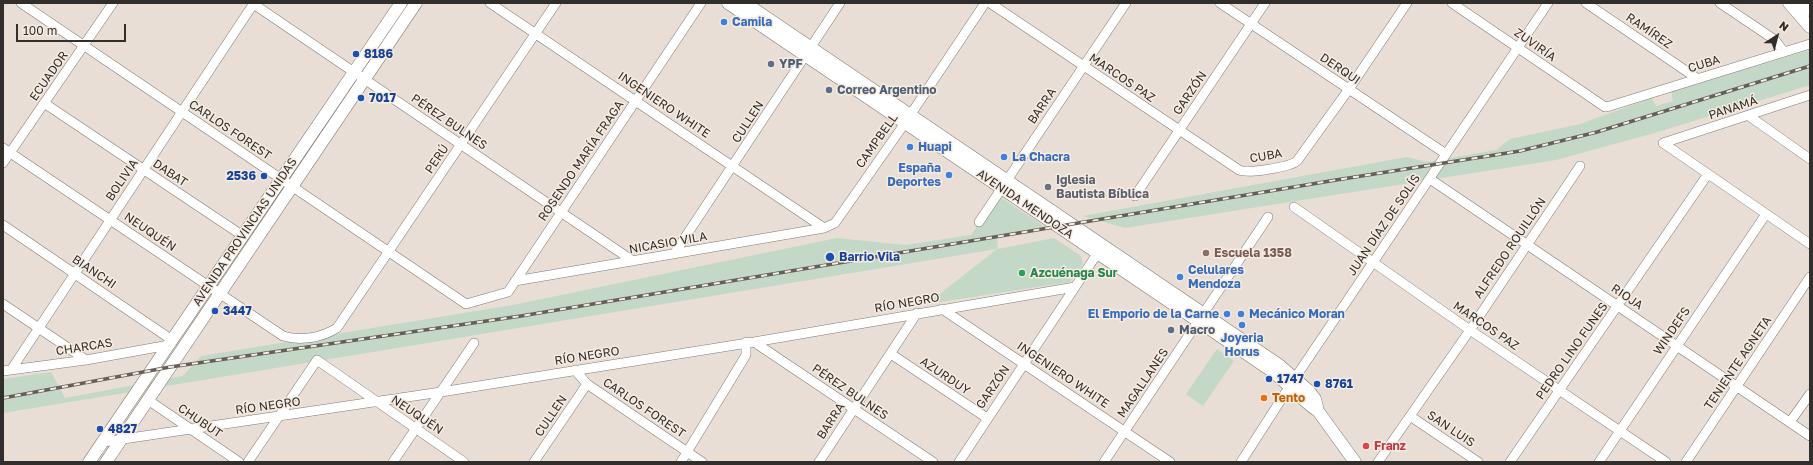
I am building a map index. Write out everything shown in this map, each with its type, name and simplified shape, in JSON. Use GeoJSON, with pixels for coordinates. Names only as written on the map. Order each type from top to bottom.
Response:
{"type":"FeatureCollection","features":[{"type":"Feature","properties":{"kind":"main road","name":"AVENIDA PROVINCIAS UNIDAS"},"geometry":{"type":"LineString","coordinates":[[90,462],[401,3]]}},
{"type":"Feature","properties":{"kind":"main road","name":"AVENIDA PROVINCIAS UNIDAS"},"geometry":{"type":"LineString","coordinates":[[106,462],[416,3]]}},
{"type":"Feature","properties":{"kind":"main road","name":"AVENIDA MENDOZA"},"geometry":{"type":"LineString","coordinates":[[728,3],[808,51]]}},
{"type":"Feature","properties":{"kind":"main road","name":"AVENIDA MENDOZA"},"geometry":{"type":"LineString","coordinates":[[745,3],[808,51],[1201,317],[1293,382],[1309,391],[1315,399],[1318,411],[1355,462]]}},
{"type":"Feature","properties":{"kind":"main road"},"geometry":{"type":"LineString","coordinates":[[1789,3],[1810,27]]}},
{"type":"Feature","properties":{"kind":"main road"},"geometry":{"type":"LineString","coordinates":[[1804,3],[1810,10]]}},
{"type":"Feature","properties":{"kind":"street","name":"CARLOS FOREST"},"geometry":{"type":"LineString","coordinates":[[21,3],[466,304],[508,292]]}},
{"type":"Feature","properties":{"kind":"street","name":"ECUADOR"},"geometry":{"type":"LineString","coordinates":[[3,163],[7,150],[44,103],[114,3]]}},
{"type":"Feature","properties":{"kind":"street","name":"PÉREZ BULNES"},"geometry":{"type":"LineString","coordinates":[[253,3],[633,261]]}},
{"type":"Feature","properties":{"kind":"street","name":"BOLIVIA"},"geometry":{"type":"LineString","coordinates":[[7,371],[75,274],[183,113],[253,3]]}},
{"type":"Feature","properties":{"kind":"street","name":"INGENIERO WHITE"},"geometry":{"type":"LineString","coordinates":[[490,3],[824,228]]}},
{"type":"Feature","properties":{"kind":"street","name":"PERÚ"},"geometry":{"type":"LineString","coordinates":[[283,336],[296,339],[327,335],[337,328],[556,3]]}},
{"type":"Feature","properties":{"kind":"street","name":"ROSENDO MARÍA FRAGA"},"geometry":{"type":"LineString","coordinates":[[508,292],[701,3]]}},
{"type":"Feature","properties":{"kind":"street","name":"CULLEN"},"geometry":{"type":"LineString","coordinates":[[674,254],[840,3]]}},
{"type":"Feature","properties":{"kind":"street","name":"CAMPBELL"},"geometry":{"type":"LineString","coordinates":[[824,228],[834,223],[908,119],[984,3]]}},
{"type":"Feature","properties":{"kind":"street","name":"MARCOS PAZ"},"geometry":{"type":"LineString","coordinates":[[990,3],[1242,172]]}},
{"type":"Feature","properties":{"kind":"street","name":"BARRA"},"geometry":{"type":"LineString","coordinates":[[979,222],[1126,3]]}},
{"type":"Feature","properties":{"kind":"street","name":"DERQUI"},"geometry":{"type":"LineString","coordinates":[[1220,3],[1446,154]]}},
{"type":"Feature","properties":{"kind":"street","name":"GARZÓN"},"geometry":{"type":"LineString","coordinates":[[1135,196],[1264,3]]}},
{"type":"Feature","properties":{"kind":"street"},"geometry":{"type":"LineString","coordinates":[[1349,90],[1407,3]]}},
{"type":"Feature","properties":{"kind":"street","name":"ZUVIRÍA"},"geometry":{"type":"LineString","coordinates":[[1452,3],[1605,106]]}},
{"type":"Feature","properties":{"kind":"street","name":"JUAN DÍAZ DE SOLÍS"},"geometry":{"type":"LineString","coordinates":[[1241,462],[1373,262],[1548,3]]}},
{"type":"Feature","properties":{"kind":"street","name":"RAMÍREZ"},"geometry":{"type":"LineString","coordinates":[[1586,3],[1698,79]]}},
{"type":"Feature","properties":{"kind":"street"},"geometry":{"type":"LineString","coordinates":[[1720,3],[1775,40],[1784,52]]}},
{"type":"Feature","properties":{"kind":"street","name":"CUBA"},"geometry":{"type":"LineString","coordinates":[[1605,106],[1610,106],[1810,44]]}},
{"type":"Feature","properties":{"kind":"street","name":"CUBA"},"geometry":{"type":"LineString","coordinates":[[1242,172],[1294,163],[1349,90]]}},
{"type":"Feature","properties":{"kind":"street","name":"PANAMÁ"},"geometry":{"type":"LineString","coordinates":[[1708,174],[1664,143],[1810,95]]}},
{"type":"Feature","properties":{"kind":"street","name":"DABAT"},"geometry":{"type":"LineString","coordinates":[[44,103],[243,236]]}},
{"type":"Feature","properties":{"kind":"street"},"geometry":{"type":"LineString","coordinates":[[1749,116],[1810,159]]}},
{"type":"Feature","properties":{"kind":"street","name":"NEUQUÉN"},"geometry":{"type":"LineString","coordinates":[[7,150],[283,336]]}},
{"type":"Feature","properties":{"kind":"street","name":"ALFREDO ROUILLÓN"},"geometry":{"type":"LineString","coordinates":[[1378,462],[1470,330],[1580,166]]}},
{"type":"Feature","properties":{"kind":"street"},"geometry":{"type":"LineString","coordinates":[[1708,174],[1810,244]]}},
{"type":"Feature","properties":{"kind":"street","name":"PEDRO LINO FUNES"},"geometry":{"type":"LineString","coordinates":[[1510,462],[1708,174]]}},
{"type":"Feature","properties":{"kind":"street","name":"RIOJA"},"geometry":{"type":"LineString","coordinates":[[1430,179],[1810,436]]}},
{"type":"Feature","properties":{"kind":"street","name":"MARCOS PAZ"},"geometry":{"type":"LineString","coordinates":[[1294,207],[1470,330],[1666,462]]}},
{"type":"Feature","properties":{"kind":"street","name":"WINDEFS"},"geometry":{"type":"LineString","coordinates":[[1599,462],[1766,214]]}},
{"type":"Feature","properties":{"kind":"street","name":"MAGALLANES"},"geometry":{"type":"LineString","coordinates":[[1104,462],[1268,217]]}},
{"type":"Feature","properties":{"kind":"street","name":"BIANCHI"},"geometry":{"type":"LineString","coordinates":[[3,225],[171,342]]}},
{"type":"Feature","properties":{"kind":"street","name":"NICASIO VILA"},"geometry":{"type":"LineString","coordinates":[[515,282],[824,228]]}},
{"type":"Feature","properties":{"kind":"street","name":"GARZÓN"},"geometry":{"type":"LineString","coordinates":[[959,462],[1100,249]]}},
{"type":"Feature","properties":{"kind":"street","name":"TENIENTE AGNETA"},"geometry":{"type":"LineString","coordinates":[[1686,462],[1810,277]]}},
{"type":"Feature","properties":{"kind":"street","name":"RÍO NEGRO"},"geometry":{"type":"LineString","coordinates":[[103,442],[441,392],[750,342],[1075,286]]}},
{"type":"Feature","properties":{"kind":"street"},"geometry":{"type":"LineString","coordinates":[[3,304],[86,360]]}},
{"type":"Feature","properties":{"kind":"street","name":"INGENIERO WHITE"},"geometry":{"type":"LineString","coordinates":[[942,309],[1170,462]]}},
{"type":"Feature","properties":{"kind":"street","name":"BARRA"},"geometry":{"type":"LineString","coordinates":[[819,462],[853,408],[891,354],[917,313]]}},
{"type":"Feature","properties":{"kind":"street","name":"CHARCAS"},"geometry":{"type":"LineString","coordinates":[[7,371],[86,360],[171,342]]}},
{"type":"Feature","properties":{"kind":"street","name":"PÉREZ BULNES"},"geometry":{"type":"LineString","coordinates":[[750,342],[853,408],[933,462]]}},
{"type":"Feature","properties":{"kind":"street"},"geometry":{"type":"LineString","coordinates":[[681,462],[746,354],[750,342]]}},
{"type":"Feature","properties":{"kind":"street"},"geometry":{"type":"LineString","coordinates":[[393,462],[474,343]]}},
{"type":"Feature","properties":{"kind":"street","name":"AZURDUY"},"geometry":{"type":"LineString","coordinates":[[891,354],[987,418]]}},
{"type":"Feature","properties":{"kind":"street","name":"NEUQUÉN"},"geometry":{"type":"LineString","coordinates":[[278,417],[317,360],[375,402],[464,462]]}},
{"type":"Feature","properties":{"kind":"street","name":"CARLOS FOREST"},"geometry":{"type":"LineString","coordinates":[[576,370],[587,384],[702,462]]}},
{"type":"Feature","properties":{"kind":"street","name":"CULLEN"},"geometry":{"type":"LineString","coordinates":[[534,462],[587,384]]}},
{"type":"Feature","properties":{"kind":"street"},"geometry":{"type":"LineString","coordinates":[[1790,422],[1810,394]]}},
{"type":"Feature","properties":{"kind":"street","name":"CHUBUT"},"geometry":{"type":"LineString","coordinates":[[148,400],[239,462]]}},
{"type":"Feature","properties":{"kind":"street","name":"SAN LUIS"},"geometry":{"type":"LineString","coordinates":[[1410,416],[1478,462]]}},
{"type":"Feature","properties":{"kind":"street"},"geometry":{"type":"LineString","coordinates":[[248,462],[278,417]]}},
{"type":"Feature","properties":{"kind":"green space"},"geometry":{"type":"Polygon","coordinates":[[[1810,50],[1810,85],[1658,132],[1556,160],[1125,228],[1083,216],[1407,157],[1427,162],[1496,150],[1510,139],[1580,124],[1652,98],[1656,106],[1673,101],[1671,91],[1810,50]]]}},
{"type":"Feature","properties":{"kind":"green space"},"geometry":{"type":"Polygon","coordinates":[[[1000,197],[1044,226],[997,235],[998,249],[1054,238],[1081,256],[1083,264],[1070,282],[927,304],[997,249],[3,413],[3,379],[51,372],[65,398],[183,376],[201,356],[513,305],[837,238],[905,245],[971,235],[1000,197]]]}},
{"type":"Feature","properties":{"kind":"green space"},"geometry":{"type":"Polygon","coordinates":[[[1217,349],[1234,361],[1203,406],[1186,394],[1217,349]]]}},
{"type":"Feature","properties":{"kind":"railway"},"geometry":{"type":"LineString","coordinates":[[3,398],[170,367],[521,316],[1336,180],[1520,151],[1597,132],[1810,66]]}},
{"type":"Feature","properties":{"kind":"place","name":"Camila"},"geometry":{"type":"Point","coordinates":[724,22]}},
{"type":"Feature","properties":{"kind":"place","name":"8186"},"geometry":{"type":"Point","coordinates":[356,54]}},
{"type":"Feature","properties":{"kind":"place","name":"YPF"},"geometry":{"type":"Point","coordinates":[771,64]}},
{"type":"Feature","properties":{"kind":"place","name":"Correo Argentino"},"geometry":{"type":"Point","coordinates":[829,90]}},
{"type":"Feature","properties":{"kind":"place","name":"7017"},"geometry":{"type":"Point","coordinates":[361,98]}},
{"type":"Feature","properties":{"kind":"place","name":"Huapi"},"geometry":{"type":"Point","coordinates":[910,147]}},
{"type":"Feature","properties":{"kind":"place","name":"La Chacra"},"geometry":{"type":"Point","coordinates":[1004,157]}},
{"type":"Feature","properties":{"kind":"place","name":"España Deportes"},"geometry":{"type":"Point","coordinates":[949,175]}},
{"type":"Feature","properties":{"kind":"place","name":"2536"},"geometry":{"type":"Point","coordinates":[264,176]}},
{"type":"Feature","properties":{"kind":"place","name":"Iglesia Bautista Bíblica"},"geometry":{"type":"Point","coordinates":[1048,187]}},
{"type":"Feature","properties":{"kind":"place","name":"Escuela 1358"},"geometry":{"type":"Point","coordinates":[1206,253]}},
{"type":"Feature","properties":{"kind":"place","name":"Barrio Vila"},"geometry":{"type":"Point","coordinates":[830,257]}},
{"type":"Feature","properties":{"kind":"place","name":"Azcuénaga Sur"},"geometry":{"type":"Point","coordinates":[1022,273]}},
{"type":"Feature","properties":{"kind":"place","name":"Celulares Mendoza"},"geometry":{"type":"Point","coordinates":[1180,277]}},
{"type":"Feature","properties":{"kind":"place","name":"3447"},"geometry":{"type":"Point","coordinates":[215,311]}},
{"type":"Feature","properties":{"kind":"place","name":"El Emporio de la Carne"},"geometry":{"type":"Point","coordinates":[1227,314]}},
{"type":"Feature","properties":{"kind":"place","name":"Mecánico Moran"},"geometry":{"type":"Point","coordinates":[1241,314]}},
{"type":"Feature","properties":{"kind":"place","name":"Joyeria Horus"},"geometry":{"type":"Point","coordinates":[1242,325]}},
{"type":"Feature","properties":{"kind":"place","name":"Macro"},"geometry":{"type":"Point","coordinates":[1171,330]}},
{"type":"Feature","properties":{"kind":"place","name":"1747"},"geometry":{"type":"Point","coordinates":[1269,379]}},
{"type":"Feature","properties":{"kind":"place","name":"8761"},"geometry":{"type":"Point","coordinates":[1317,384]}},
{"type":"Feature","properties":{"kind":"place","name":"Tento"},"geometry":{"type":"Point","coordinates":[1264,398]}},
{"type":"Feature","properties":{"kind":"place","name":"4827"},"geometry":{"type":"Point","coordinates":[100,429]}},
{"type":"Feature","properties":{"kind":"place","name":"Franz"},"geometry":{"type":"Point","coordinates":[1366,446]}}]}
